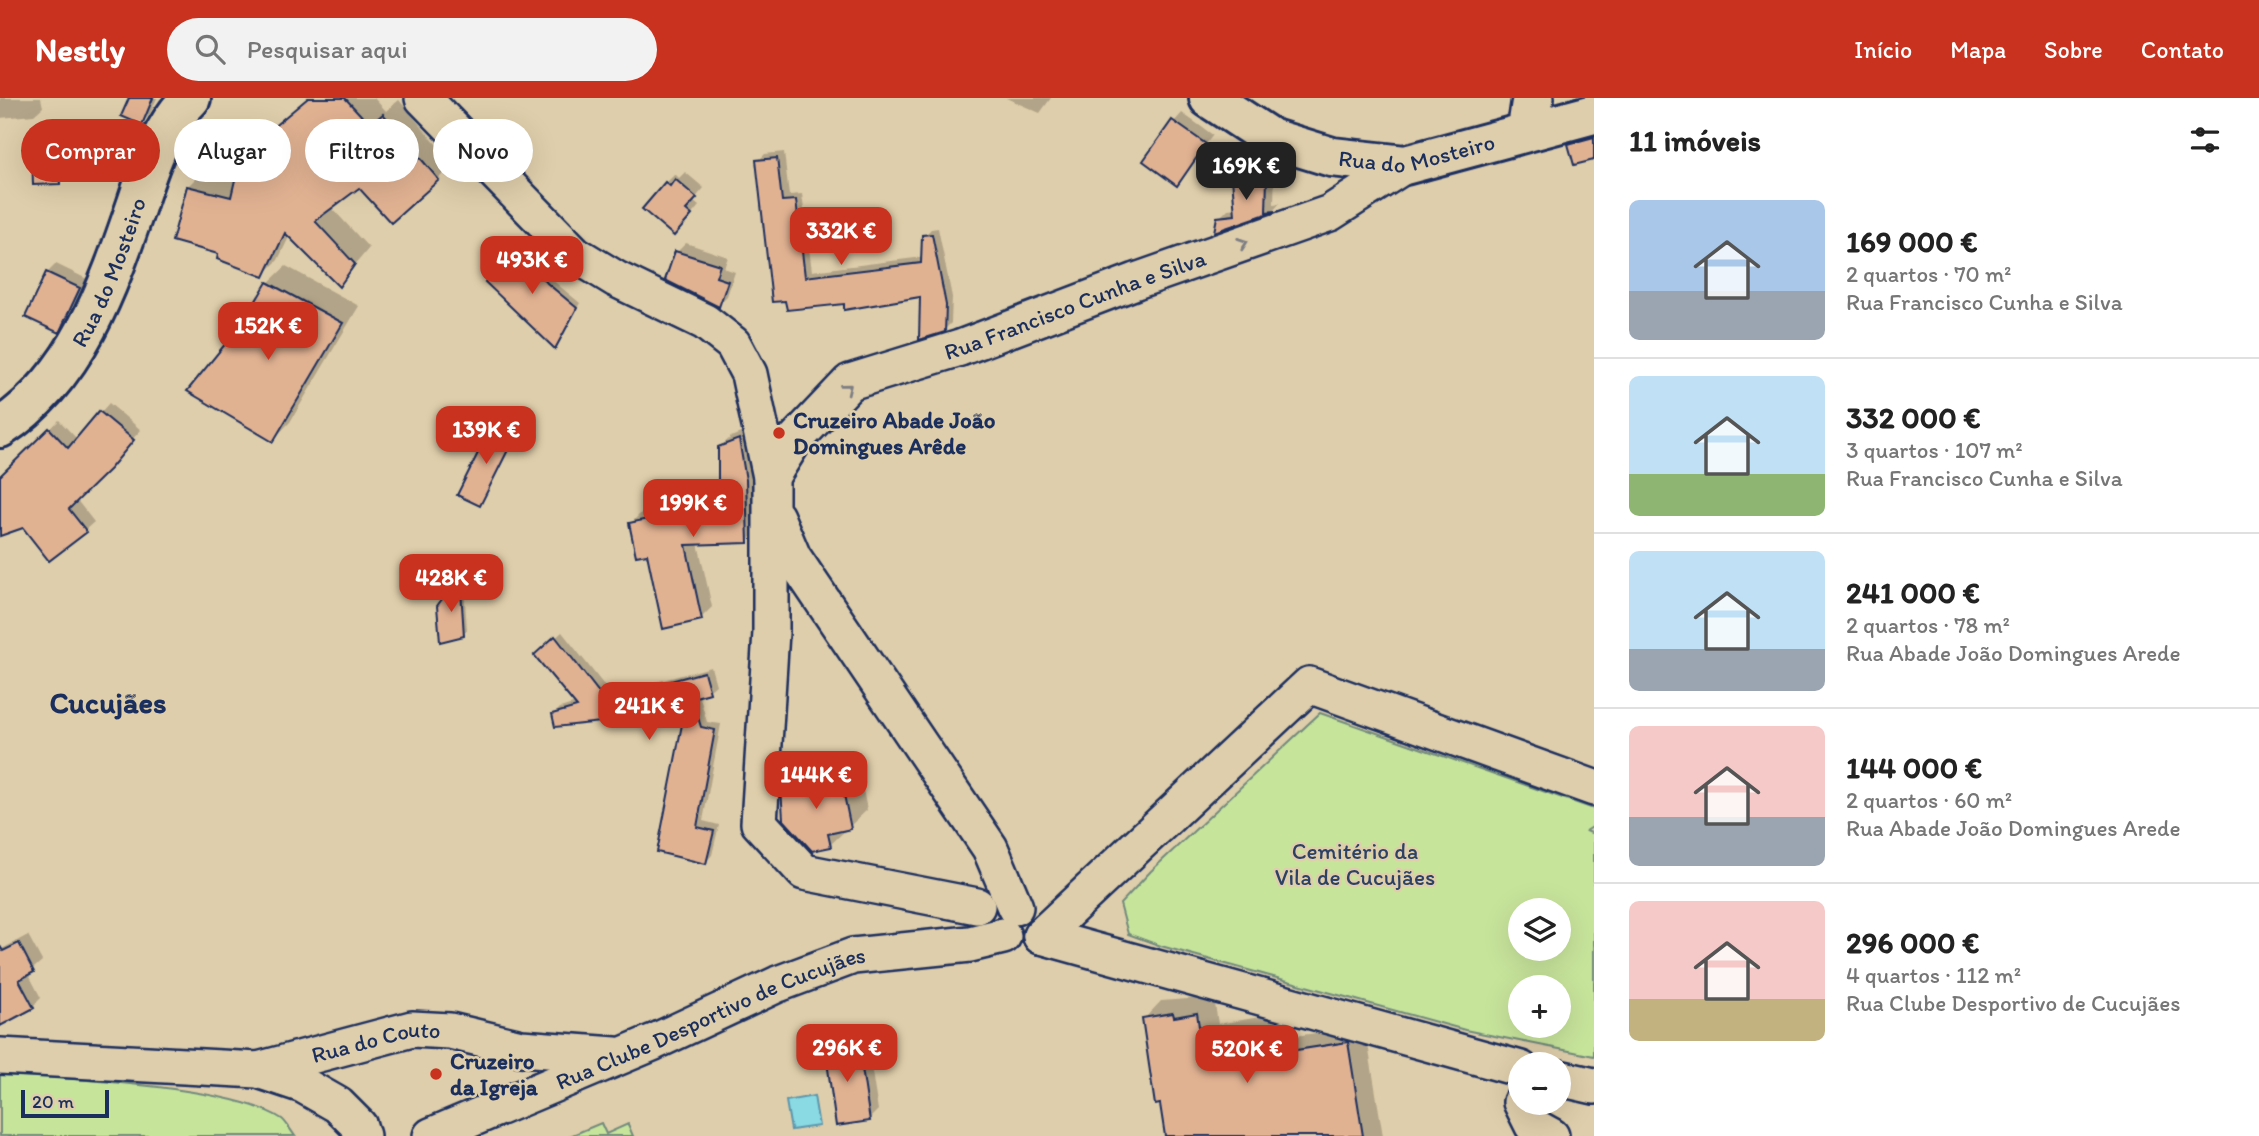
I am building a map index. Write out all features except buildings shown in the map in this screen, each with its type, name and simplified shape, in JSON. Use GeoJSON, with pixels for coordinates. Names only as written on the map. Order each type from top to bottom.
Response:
{"type":"FeatureCollection","features":[{"type":"Feature","properties":{"kind":"main road","name":"Rua do Mosteiro"},"geometry":{"type":"LineString","coordinates":[[0,428],[27,411],[72,356],[108,286],[150,163],[175,113],[191,98]]}},
{"type":"Feature","properties":{"kind":"main road","name":"Rua do Mosteiro"},"geometry":{"type":"LineString","coordinates":[[1209,98],[1270,138],[1332,157],[1405,165],[1530,115],[1594,114]]}},
{"type":"Feature","properties":{"kind":"street"},"geometry":{"type":"LineString","coordinates":[[423,98],[575,254],[615,279],[705,322],[733,344],[749,374],[771,491],[793,557],[990,848],[1009,921],[1008,944],[1026,947],[1041,936],[1309,685],[1594,788]]}},
{"type":"Feature","properties":{"kind":"street","name":"Rua Francisco Cunha e Silva"},"geometry":{"type":"LineString","coordinates":[[771,491],[793,442],[850,383],[960,348],[1136,281],[1330,213],[1405,165]]}},
{"type":"Feature","properties":{"kind":"street"},"geometry":{"type":"LineString","coordinates":[[771,491],[771,632],[759,823],[804,872],[976,906]]}},
{"type":"Feature","properties":{"kind":"street","name":"Rua Clube Desportivo de Cucujães"},"geometry":{"type":"LineString","coordinates":[[431,1136],[622,1055],[778,984],[853,956],[970,944],[1009,921]]}},
{"type":"Feature","properties":{"kind":"street"},"geometry":{"type":"LineString","coordinates":[[1041,936],[1508,1065]]}},
{"type":"Feature","properties":{"kind":"street","name":"Rua do Couto"},"geometry":{"type":"LineString","coordinates":[[258,1070],[412,1029],[450,1031],[522,1048],[622,1055]]}},
{"type":"Feature","properties":{"kind":"street","name":"Rua do Couto"},"geometry":{"type":"LineString","coordinates":[[0,1056],[258,1070],[303,1085],[338,1105],[359,1126],[362,1136]]}},
{"type":"Feature","properties":{"kind":"street"},"geometry":{"type":"LineString","coordinates":[[1571,1081],[1594,1086]]}},
{"type":"Feature","properties":{"kind":"street"},"geometry":{"type":"LineString","coordinates":[[1528,1115],[1533,1126],[1551,1136]]}},
{"type":"Feature","properties":{"kind":"green space","name":"Cemitério da Vila de Cucujães"},"geometry":{"type":"Polygon","coordinates":[[[1320,713],[1594,809],[1594,826],[1586,831],[1594,834],[1594,1056],[1465,1030],[1161,946],[1128,934],[1120,904],[1151,871],[1320,713]]]}},
{"type":"Feature","properties":{"kind":"green space"},"geometry":{"type":"Polygon","coordinates":[[[0,1074],[188,1091],[258,1108],[282,1119],[295,1136],[0,1136],[0,1074]]]}},
{"type":"Feature","properties":{"kind":"green space"},"geometry":{"type":"Polygon","coordinates":[[[601,1123],[606,1134],[628,1124],[633,1136],[570,1136],[601,1123]]]}},
{"type":"Feature","properties":{"kind":"water"},"geometry":{"type":"Polygon","coordinates":[[[814,1096],[819,1126],[791,1130],[786,1101],[814,1096]]]}},
{"type":"Feature","properties":{"kind":"place","name":"Cruzeiro Abade João Domingues Arêde"},"geometry":{"type":"Point","coordinates":[779,433]}},
{"type":"Feature","properties":{"kind":"place","name":"Cruzeiro da Igreja"},"geometry":{"type":"Point","coordinates":[436,1074]}},
{"type":"Feature","properties":{"kind":"district","name":"Cucujães"},"geometry":{"type":"Point","coordinates":[108,702]}}]}
